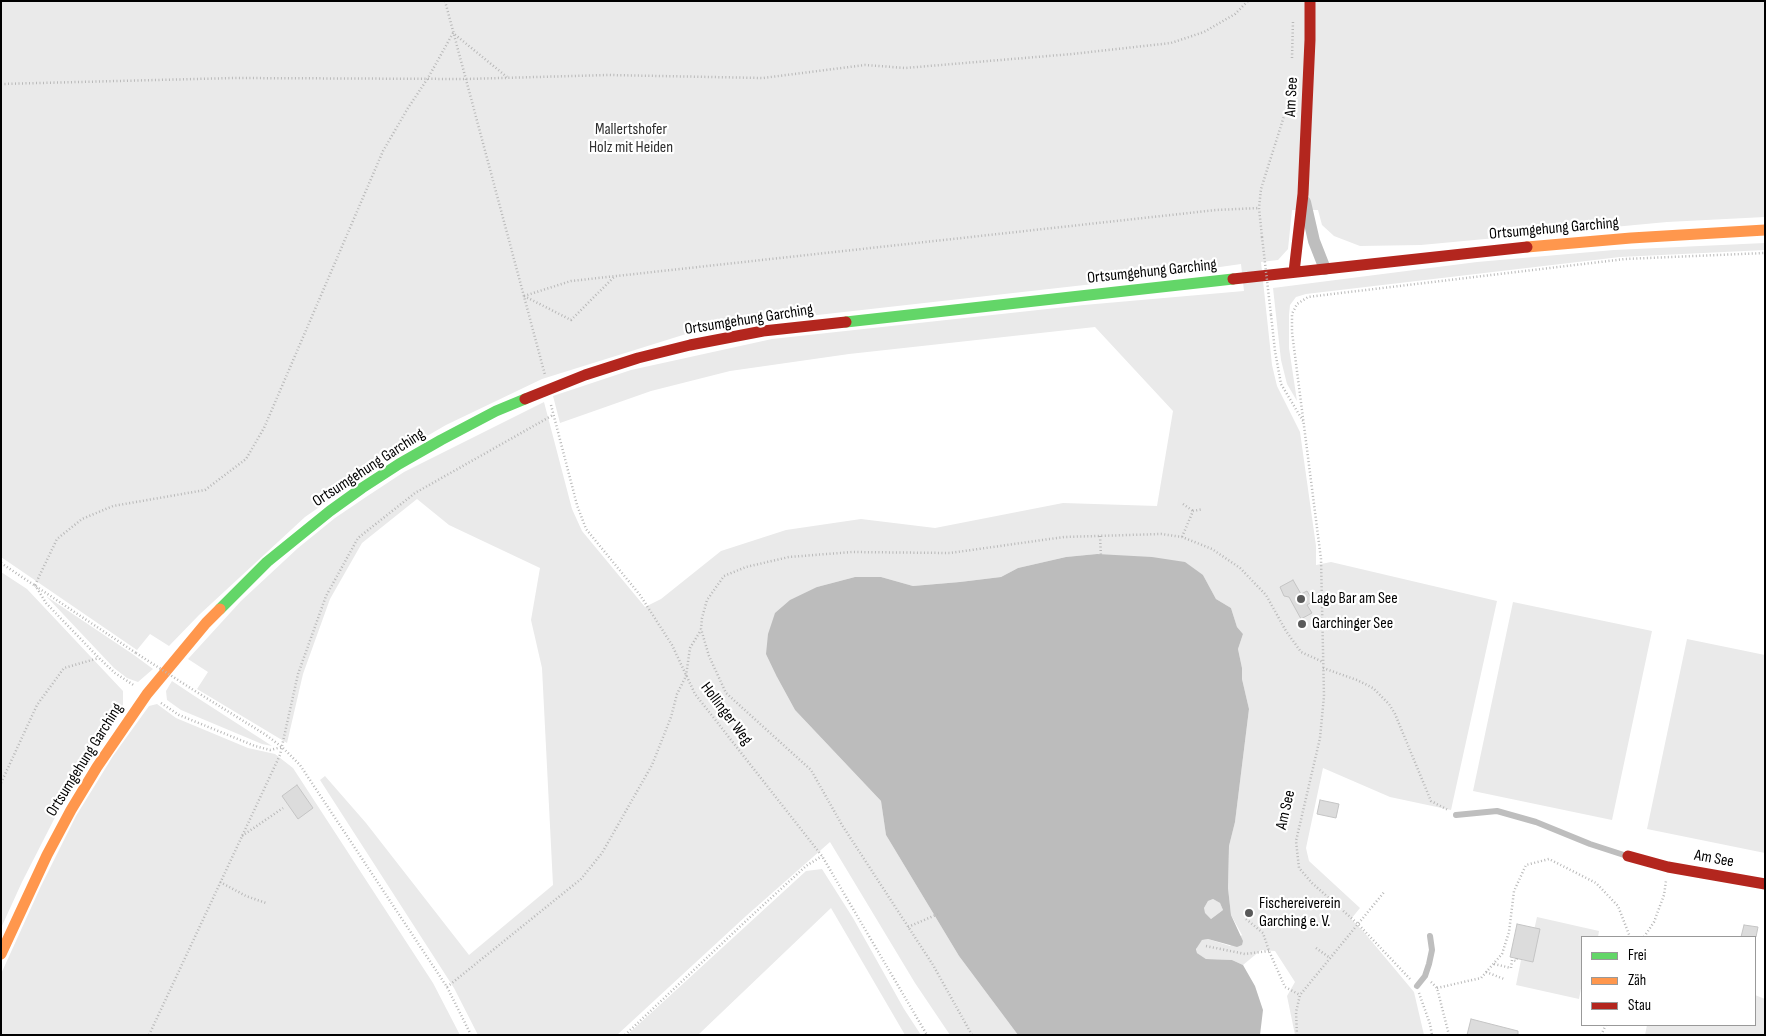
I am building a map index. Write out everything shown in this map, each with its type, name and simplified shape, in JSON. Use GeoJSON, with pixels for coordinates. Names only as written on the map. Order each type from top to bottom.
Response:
{"type":"FeatureCollection","features":[{"type":"Feature","properties":{"kind":"main road","name":"Am See"},"geometry":{"type":"LineString","coordinates":[[1294,272],[1303,194],[1310,1]]}},
{"type":"Feature","properties":{"kind":"main road","name":"Ortsumgehung Garching"},"geometry":{"type":"LineString","coordinates":[[1,954],[51,847],[97,767],[147,694],[206,623],[267,562],[330,510],[362,488],[399,464],[496,411],[548,389],[638,358],[690,344],[763,331],[1506,249],[1631,238],[1765,230]]}},
{"type":"Feature","properties":{"kind":"main road","name":"Am See"},"geometry":{"type":"LineString","coordinates":[[1628,856],[1668,868],[1765,884]]}},
{"type":"Feature","properties":{"kind":"street"},"geometry":{"type":"LineString","coordinates":[[1303,194],[1314,241],[1325,269]]}},
{"type":"Feature","properties":{"kind":"lane","name":"Am See"},"geometry":{"type":"LineString","coordinates":[[1456,815],[1497,811],[1536,822],[1590,844],[1628,856]]}},
{"type":"Feature","properties":{"kind":"lane"},"geometry":{"type":"LineString","coordinates":[[1417,986],[1425,976],[1429,964],[1432,950],[1430,936]]}},
{"type":"Feature","properties":{"kind":"path","name":"Hollinger Weg"},"geometry":{"type":"LineString","coordinates":[[445,1],[544,364],[554,415],[577,505],[586,529],[640,595],[672,644],[695,694],[822,856],[927,1035]]}},
{"type":"Feature","properties":{"kind":"path"},"geometry":{"type":"LineString","coordinates":[[1,84],[234,78],[466,79],[608,75],[764,78],[865,65],[905,68],[1072,54],[1171,43],[1204,32],[1235,14],[1248,1]]}},
{"type":"Feature","properties":{"kind":"path"},"geometry":{"type":"LineString","coordinates":[[1292,66],[1293,20]]}},
{"type":"Feature","properties":{"kind":"path"},"geometry":{"type":"LineString","coordinates":[[35,585],[57,539],[82,519],[113,506],[205,490],[246,459],[264,428],[383,151],[453,33],[508,78]]}},
{"type":"Feature","properties":{"kind":"path"},"geometry":{"type":"LineString","coordinates":[[1291,93],[1261,189],[1259,208],[1275,351],[1281,384],[1304,423]]}},
{"type":"Feature","properties":{"kind":"path"},"geometry":{"type":"LineString","coordinates":[[524,296],[571,281],[1216,210],[1259,208]]}},
{"type":"Feature","properties":{"kind":"path","name":"Am See"},"geometry":{"type":"LineString","coordinates":[[1432,1035],[1417,986],[1358,924],[1312,883],[1299,868],[1296,841],[1320,738],[1324,696],[1321,559],[1292,332],[1292,314],[1297,304],[1308,297],[1625,260],[1765,253]]}},
{"type":"Feature","properties":{"kind":"path"},"geometry":{"type":"LineString","coordinates":[[524,296],[571,320],[614,276]]}},
{"type":"Feature","properties":{"kind":"path"},"geometry":{"type":"LineString","coordinates":[[149,1035],[282,747],[298,674],[326,596],[358,538],[414,492],[554,415]]}},
{"type":"Feature","properties":{"kind":"path"},"geometry":{"type":"LineString","coordinates":[[1183,504],[1193,511],[1203,509]]}},
{"type":"Feature","properties":{"kind":"path"},"geometry":{"type":"LineString","coordinates":[[1182,537],[1193,511]]}},
{"type":"Feature","properties":{"kind":"path"},"geometry":{"type":"LineString","coordinates":[[972,1035],[933,965],[842,825],[811,770],[726,693],[709,656],[701,630],[707,600],[724,576],[746,566],[807,555],[852,552],[950,553],[1064,537],[1161,534],[1182,537],[1212,549],[1240,568],[1266,594],[1301,652],[1323,662]]}},
{"type":"Feature","properties":{"kind":"path"},"geometry":{"type":"LineString","coordinates":[[1100,536],[1101,558]]}},
{"type":"Feature","properties":{"kind":"path"},"geometry":{"type":"LineString","coordinates":[[1,563],[195,692],[266,735],[282,747],[300,765],[447,987],[471,1035]]}},
{"type":"Feature","properties":{"kind":"path"},"geometry":{"type":"LineString","coordinates":[[447,987],[581,878],[602,853],[652,765],[672,717],[677,694],[686,676],[690,648],[701,630]]}},
{"type":"Feature","properties":{"kind":"path"},"geometry":{"type":"LineString","coordinates":[[1,783],[36,705],[64,668],[99,658]]}},
{"type":"Feature","properties":{"kind":"path"},"geometry":{"type":"LineString","coordinates":[[1323,668],[1373,688],[1389,704],[1395,714],[1431,801],[1456,815]]}},
{"type":"Feature","properties":{"kind":"path"},"geometry":{"type":"LineString","coordinates":[[241,837],[282,808]]}},
{"type":"Feature","properties":{"kind":"path"},"geometry":{"type":"LineString","coordinates":[[625,1035],[748,918],[806,866],[822,856]]}},
{"type":"Feature","properties":{"kind":"path"},"geometry":{"type":"LineString","coordinates":[[1449,1035],[1437,988],[1480,978],[1502,954],[1509,932],[1514,891],[1526,865],[1549,859],[1596,882],[1618,906],[1630,936]]}},
{"type":"Feature","properties":{"kind":"path"},"geometry":{"type":"LineString","coordinates":[[1645,936],[1654,922],[1664,895],[1668,868]]}},
{"type":"Feature","properties":{"kind":"path"},"geometry":{"type":"LineString","coordinates":[[220,882],[246,896],[266,903]]}},
{"type":"Feature","properties":{"kind":"path"},"geometry":{"type":"LineString","coordinates":[[1297,1035],[1296,1012],[1300,995],[1385,891]]}},
{"type":"Feature","properties":{"kind":"path"},"geometry":{"type":"LineString","coordinates":[[908,927],[938,914]]}},
{"type":"Feature","properties":{"kind":"path"},"geometry":{"type":"LineString","coordinates":[[1246,919],[1262,933],[1285,987],[1300,995]]}},
{"type":"Feature","properties":{"kind":"path"},"geometry":{"type":"LineString","coordinates":[[1206,946],[1245,954],[1269,951]]}},
{"type":"Feature","properties":{"kind":"path"},"geometry":{"type":"LineString","coordinates":[[1316,948],[1330,958]]}},
{"type":"Feature","properties":{"kind":"path"},"geometry":{"type":"LineString","coordinates":[[1494,964],[1511,968],[1512,960],[1516,961],[1516,958]]}},
{"type":"Feature","properties":{"kind":"path"},"geometry":{"type":"LineString","coordinates":[[1486,972],[1504,979]]}},
{"type":"Feature","properties":{"kind":"green space","name":"Mallertshofer Holz mit Heiden"},"geometry":{"type":"Polygon","coordinates":[[[1,1],[1765,1],[1765,217],[1667,222],[1421,245],[1360,246],[1334,236],[1322,225],[1318,210],[1292,210],[1288,249],[1278,260],[1261,262],[1272,365],[1277,386],[1300,432],[1316,546],[1316,565],[1331,562],[1497,601],[1451,810],[1390,797],[1323,768],[1306,848],[1309,861],[1360,908],[1351,919],[1414,992],[1424,1035],[1295,1035],[1287,996],[1295,982],[1275,951],[1261,950],[1243,965],[1232,960],[1206,959],[1197,953],[1196,947],[1202,940],[1208,939],[1230,946],[1242,935],[1231,915],[1228,888],[1229,846],[1235,822],[1249,709],[1238,649],[1243,634],[1237,627],[1231,608],[1216,599],[1203,575],[1097,554],[1066,557],[1018,568],[1001,577],[960,582],[913,586],[881,577],[855,577],[817,587],[777,677],[795,710],[881,801],[886,835],[959,956],[1018,1035],[950,1035],[915,983],[830,842],[746,916],[617,1035],[478,1035],[454,988],[320,780],[325,776],[366,823],[469,955],[553,885],[542,668],[531,620],[540,568],[449,525],[417,499],[362,543],[330,599],[303,674],[287,743],[197,689],[208,672],[188,659],[241,601],[298,548],[335,518],[404,472],[544,402],[572,509],[582,531],[645,607],[661,599],[721,551],[786,530],[861,519],[935,528],[1063,503],[1157,506],[1173,411],[1095,327],[849,354],[730,371],[651,391],[560,423],[553,396],[631,370],[772,339],[1084,305],[1244,291],[1241,264],[1129,280],[764,321],[686,334],[542,379],[446,425],[396,454],[305,517],[199,615],[169,646],[150,634],[137,650],[1,557],[1,1]]]}},
{"type":"Feature","properties":{"kind":"green space"},"geometry":{"type":"Polygon","coordinates":[[[1765,243],[1765,250],[1620,257],[1306,294],[1296,297],[1290,305],[1289,315],[1289,348],[1297,401],[1287,384],[1281,360],[1273,288],[1477,262],[1614,250],[1765,243]]]}},
{"type":"Feature","properties":{"kind":"green space"},"geometry":{"type":"Polygon","coordinates":[[[1,572],[27,589],[123,691],[123,707],[70,788],[1,928],[1,572]]]}},
{"type":"Feature","properties":{"kind":"green space"},"geometry":{"type":"Polygon","coordinates":[[[46,596],[153,669],[138,682],[127,678],[114,668],[46,596]]]}},
{"type":"Feature","properties":{"kind":"green space"},"geometry":{"type":"Polygon","coordinates":[[[1513,602],[1652,631],[1612,820],[1473,791],[1513,602]]]}},
{"type":"Feature","properties":{"kind":"green space"},"geometry":{"type":"Polygon","coordinates":[[[1687,639],[1765,655],[1765,853],[1647,829],[1687,639]]]}},
{"type":"Feature","properties":{"kind":"green space"},"geometry":{"type":"Polygon","coordinates":[[[172,681],[272,746],[262,744],[181,710],[167,700],[166,691],[172,681]]]}},
{"type":"Feature","properties":{"kind":"green space"},"geometry":{"type":"Polygon","coordinates":[[[157,704],[176,718],[248,748],[275,754],[293,768],[433,983],[460,1035],[1,1035],[1,974],[41,886],[76,816],[113,756],[149,706],[157,704]]]}},
{"type":"Feature","properties":{"kind":"green space"},"geometry":{"type":"Polygon","coordinates":[[[822,869],[853,918],[904,1009],[921,1035],[905,1035],[831,908],[698,1035],[627,1035],[806,871],[822,869]]]}},
{"type":"Feature","properties":{"kind":"green space"},"geometry":{"type":"Polygon","coordinates":[[[1213,899],[1220,903],[1223,910],[1211,919],[1204,913],[1204,908],[1208,901],[1213,899]]]}},
{"type":"Feature","properties":{"kind":"green space"},"geometry":{"type":"Polygon","coordinates":[[[1537,917],[1599,931],[1598,936],[1581,936],[1581,988],[1579,999],[1516,985],[1521,960],[1527,961],[1537,917]]]}},
{"type":"Feature","properties":{"kind":"green space"},"geometry":{"type":"Polygon","coordinates":[[[1756,995],[1765,999],[1765,1035],[1645,1035],[1647,1026],[1756,1026],[1756,995]]]}},
{"type":"Feature","properties":{"kind":"shaded area"},"geometry":{"type":"Polygon","coordinates":[[[1097,554],[1152,557],[1185,562],[1203,575],[1216,599],[1231,608],[1237,627],[1243,634],[1238,649],[1249,709],[1235,822],[1229,846],[1228,888],[1231,915],[1243,941],[1242,945],[1237,947],[1208,939],[1202,940],[1196,949],[1197,953],[1206,959],[1232,960],[1243,965],[1255,986],[1263,1010],[1260,1035],[1018,1035],[959,956],[886,835],[881,801],[795,710],[766,654],[768,634],[775,613],[790,600],[817,587],[855,577],[881,577],[913,586],[960,582],[1001,577],[1018,568],[1066,557],[1097,554]],[[1213,899],[1208,901],[1204,908],[1205,913],[1211,919],[1223,910],[1220,903],[1213,899]]]}},
{"type":"Feature","properties":{"kind":"building","name":"Lago Bar am See"},"geometry":{"type":"Polygon","coordinates":[[[1293,580],[1301,594],[1307,591],[1313,601],[1307,605],[1312,613],[1301,619],[1289,597],[1284,596],[1280,587],[1293,580]]]}},
{"type":"Feature","properties":{"kind":"building"},"geometry":{"type":"Polygon","coordinates":[[[297,785],[313,808],[298,819],[282,796],[297,785]]]}},
{"type":"Feature","properties":{"kind":"building"},"geometry":{"type":"Polygon","coordinates":[[[1320,800],[1339,804],[1336,818],[1317,814],[1320,800]]]}},
{"type":"Feature","properties":{"kind":"building"},"geometry":{"type":"Polygon","coordinates":[[[1517,924],[1540,929],[1533,962],[1510,957],[1517,924]]]}},
{"type":"Feature","properties":{"kind":"building"},"geometry":{"type":"Polygon","coordinates":[[[1744,925],[1758,927],[1756,937],[1741,936],[1744,925]]]}},
{"type":"Feature","properties":{"kind":"building"},"geometry":{"type":"Polygon","coordinates":[[[1471,1019],[1518,1031],[1518,1035],[1467,1035],[1471,1019]]]}},
{"type":"Feature","properties":{"kind":"traffic: fast"},"geometry":{"type":"LineString","coordinates":[[846,322],[1233,279]]}},
{"type":"Feature","properties":{"kind":"traffic: fast"},"geometry":{"type":"LineString","coordinates":[[220,609],[267,562],[330,511],[362,488],[441,440],[496,411],[525,399]]}},
{"type":"Feature","properties":{"kind":"traffic: slow"},"geometry":{"type":"LineString","coordinates":[[1527,247],[1631,238],[1765,230]]}},
{"type":"Feature","properties":{"kind":"traffic: slow"},"geometry":{"type":"LineString","coordinates":[[1,954],[47,855],[97,767],[147,694],[220,609]]}},
{"type":"Feature","properties":{"kind":"traffic: jam"},"geometry":{"type":"LineString","coordinates":[[1294,272],[1303,194],[1310,1]]}},
{"type":"Feature","properties":{"kind":"traffic: jam"},"geometry":{"type":"LineString","coordinates":[[1233,279],[1527,247]]}},
{"type":"Feature","properties":{"kind":"traffic: jam"},"geometry":{"type":"LineString","coordinates":[[525,399],[585,375],[638,358],[690,345],[763,331],[846,322]]}},
{"type":"Feature","properties":{"kind":"traffic: jam"},"geometry":{"type":"LineString","coordinates":[[1628,856],[1668,867],[1765,884]]}},
{"type":"Feature","properties":{"kind":"place","name":"Lago Bar am See"},"geometry":{"type":"Point","coordinates":[1301,599]}},
{"type":"Feature","properties":{"kind":"place","name":"Garchinger See"},"geometry":{"type":"Point","coordinates":[1302,624]}},
{"type":"Feature","properties":{"kind":"place","name":"Fischereiverein Garching e. V."},"geometry":{"type":"Point","coordinates":[1249,913]}}]}
